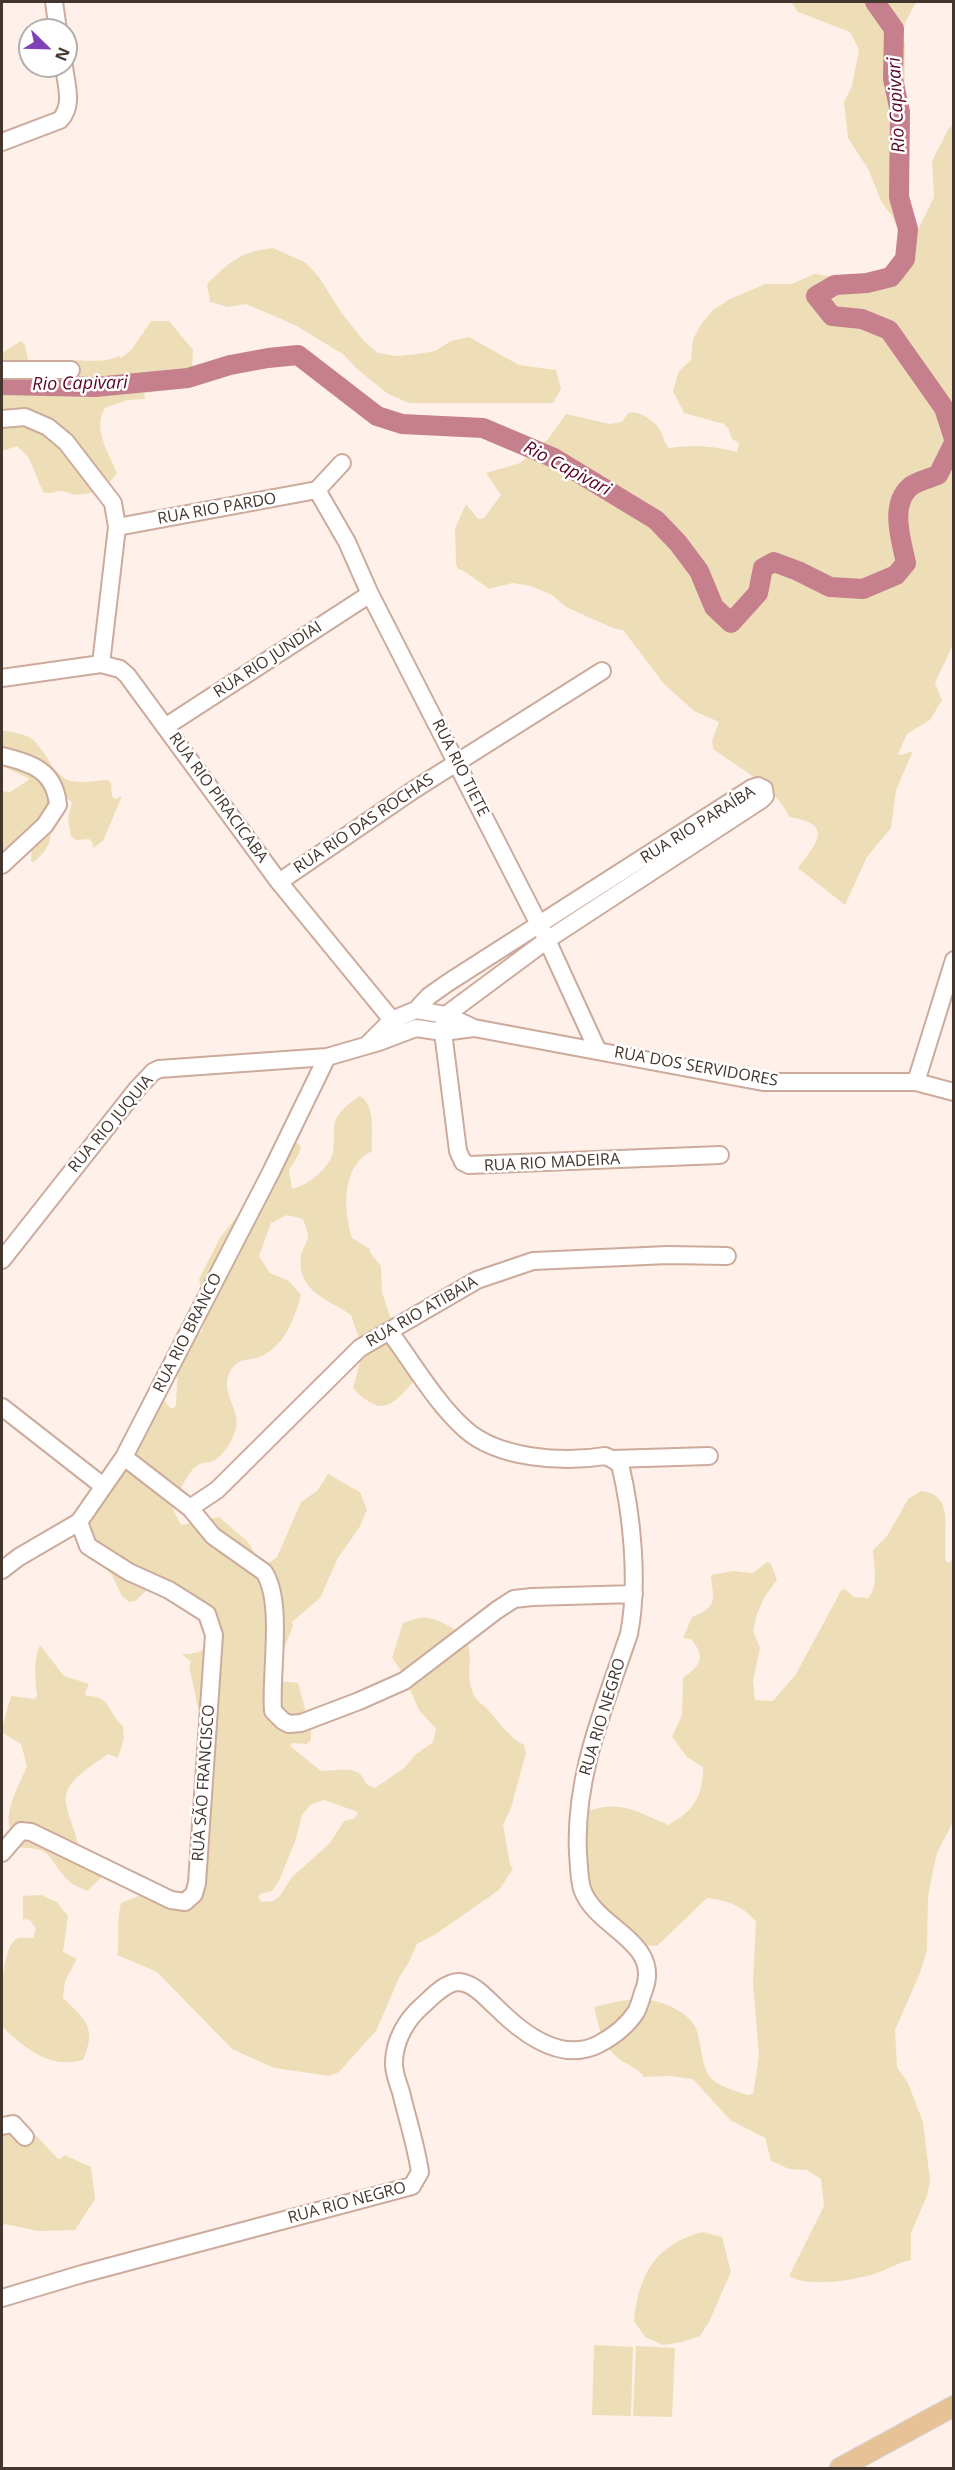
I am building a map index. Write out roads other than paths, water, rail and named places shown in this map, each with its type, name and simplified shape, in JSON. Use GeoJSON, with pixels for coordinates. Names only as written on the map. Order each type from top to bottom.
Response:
{"type":"FeatureCollection","features":[{"type":"Feature","properties":{"kind":"main road"},"geometry":{"type":"LineString","coordinates":[[840,2469],[954,2406]]}},
{"type":"Feature","properties":{"kind":"street"},"geometry":{"type":"LineString","coordinates":[[54,2],[56,18]]}},
{"type":"Feature","properties":{"kind":"street"},"geometry":{"type":"LineString","coordinates":[[2,142],[60,120],[66,113],[68,98],[65,78]]}},
{"type":"Feature","properties":{"kind":"street"},"geometry":{"type":"LineString","coordinates":[[2,370],[71,370]]}},
{"type":"Feature","properties":{"kind":"street"},"geometry":{"type":"LineString","coordinates":[[2,419],[26,417],[48,427],[66,442],[113,503],[117,527],[101,664],[2,678]]}},
{"type":"Feature","properties":{"kind":"street"},"geometry":{"type":"LineString","coordinates":[[318,490],[342,463]]}},
{"type":"Feature","properties":{"kind":"street","name":"RUA RIO PARDO"},"geometry":{"type":"LineString","coordinates":[[117,527],[318,490]]}},
{"type":"Feature","properties":{"kind":"street","name":"RUA RIO TIETE"},"geometry":{"type":"LineString","coordinates":[[318,490],[347,542],[370,594],[543,933],[597,1049]]}},
{"type":"Feature","properties":{"kind":"street","name":"RUA RIO JUNDIAI"},"geometry":{"type":"LineString","coordinates":[[165,727],[370,594]]}},
{"type":"Feature","properties":{"kind":"street","name":"RUA RIO PIRACICABA"},"geometry":{"type":"LineString","coordinates":[[101,664],[120,669],[127,675],[279,882],[393,1029]]}},
{"type":"Feature","properties":{"kind":"street","name":"RUA RIO DAS ROCHAS"},"geometry":{"type":"LineString","coordinates":[[279,882],[457,762],[602,670]]}},
{"type":"Feature","properties":{"kind":"street"},"geometry":{"type":"LineString","coordinates":[[2,756],[26,762],[42,772],[53,782],[58,806],[45,825],[2,865]]}},
{"type":"Feature","properties":{"kind":"street","name":"RUA RIO PARAÍBA"},"geometry":{"type":"LineString","coordinates":[[393,1029],[436,992],[543,933],[761,800],[765,796],[764,789],[758,786],[752,788],[543,933],[446,1015]]}},
{"type":"Feature","properties":{"kind":"street"},"geometry":{"type":"LineString","coordinates":[[916,1082],[954,960]]}},
{"type":"Feature","properties":{"kind":"street"},"geometry":{"type":"LineString","coordinates":[[393,1029],[416,1028],[416,1010]]}},
{"type":"Feature","properties":{"kind":"street","name":"RUA DOS SERVIDORES"},"geometry":{"type":"LineString","coordinates":[[416,1010],[446,1015],[474,1028],[597,1049],[763,1082],[916,1082],[954,1092]]}},
{"type":"Feature","properties":{"kind":"street","name":"RUA RIO MADEIRA"},"geometry":{"type":"LineString","coordinates":[[446,1015],[443,1032],[458,1151],[463,1162],[469,1165],[720,1155]]}},
{"type":"Feature","properties":{"kind":"street","name":"RUA DOS SERVIDORES"},"geometry":{"type":"LineString","coordinates":[[416,1028],[443,1032],[474,1028]]}},
{"type":"Feature","properties":{"kind":"street","name":"RUA RIO JUQUIA"},"geometry":{"type":"LineString","coordinates":[[2,1260],[137,1089],[153,1072],[167,1068],[327,1057],[367,1045],[393,1029]]}},
{"type":"Feature","properties":{"kind":"street","name":"RUA RIO BRANCO"},"geometry":{"type":"LineString","coordinates":[[2,1570],[19,1557],[79,1522],[124,1457],[271,1172],[327,1057]]}},
{"type":"Feature","properties":{"kind":"street","name":"RUA RIO ATIBAIA"},"geometry":{"type":"LineString","coordinates":[[190,1508],[217,1490],[360,1348],[477,1280],[533,1261],[668,1255],[727,1256]]}},
{"type":"Feature","properties":{"kind":"street"},"geometry":{"type":"LineString","coordinates":[[389,1330],[448,1412],[466,1430],[481,1440],[531,1456],[562,1460],[606,1456],[612,1459],[709,1456]]}},
{"type":"Feature","properties":{"kind":"street"},"geometry":{"type":"LineString","coordinates":[[2,1407],[103,1486]]}},
{"type":"Feature","properties":{"kind":"street"},"geometry":{"type":"LineString","coordinates":[[124,1457],[190,1508],[213,1536],[264,1572],[269,1579],[274,1606],[273,1711],[277,1717],[289,1724],[314,1719],[404,1681],[514,1599],[634,1594]]}},
{"type":"Feature","properties":{"kind":"street","name":"RUA RIO NEGRO"},"geometry":{"type":"LineString","coordinates":[[2,2298],[82,2274],[412,2186],[420,2172],[393,2063],[401,2033],[411,2017],[437,1993],[452,1983],[466,1983],[479,1991],[510,2021],[529,2035],[550,2046],[573,2050],[591,2048],[609,2039],[626,2025],[638,2010],[648,1979],[646,1961],[586,1897],[579,1873],[579,1812],[586,1767],[594,1735],[629,1634],[634,1594],[626,1490],[620,1464],[612,1459]]}},
{"type":"Feature","properties":{"kind":"street","name":"RUA SÃO FRANCISCO"},"geometry":{"type":"LineString","coordinates":[[2,1853],[21,1831],[31,1832],[171,1900],[185,1902],[194,1894],[197,1883],[213,1635],[207,1614],[169,1590],[129,1572],[88,1546],[79,1522]]}},
{"type":"Feature","properties":{"kind":"street"},"geometry":{"type":"LineString","coordinates":[[2,2126],[13,2124],[25,2136]]}},
{"type":"Feature","properties":{"kind":"waterway","name":"Rio Capivari"},"geometry":{"type":"LineString","coordinates":[[875,2],[894,29],[893,79],[900,112],[899,197],[908,229],[905,259],[891,277],[867,283],[835,285],[816,296],[832,316],[862,319],[889,330],[944,408],[954,439]]}},
{"type":"Feature","properties":{"kind":"waterway","name":"Rio Capivari"},"geometry":{"type":"LineString","coordinates":[[2,385],[95,387],[188,378],[230,365],[298,355],[377,416],[402,424],[483,428],[554,458],[656,520],[678,543],[699,571],[714,607],[731,623],[758,593],[763,568],[774,562],[830,587],[863,589],[896,575],[906,563],[898,522],[900,502],[904,493],[911,486],[938,475],[954,443]]}}]}
